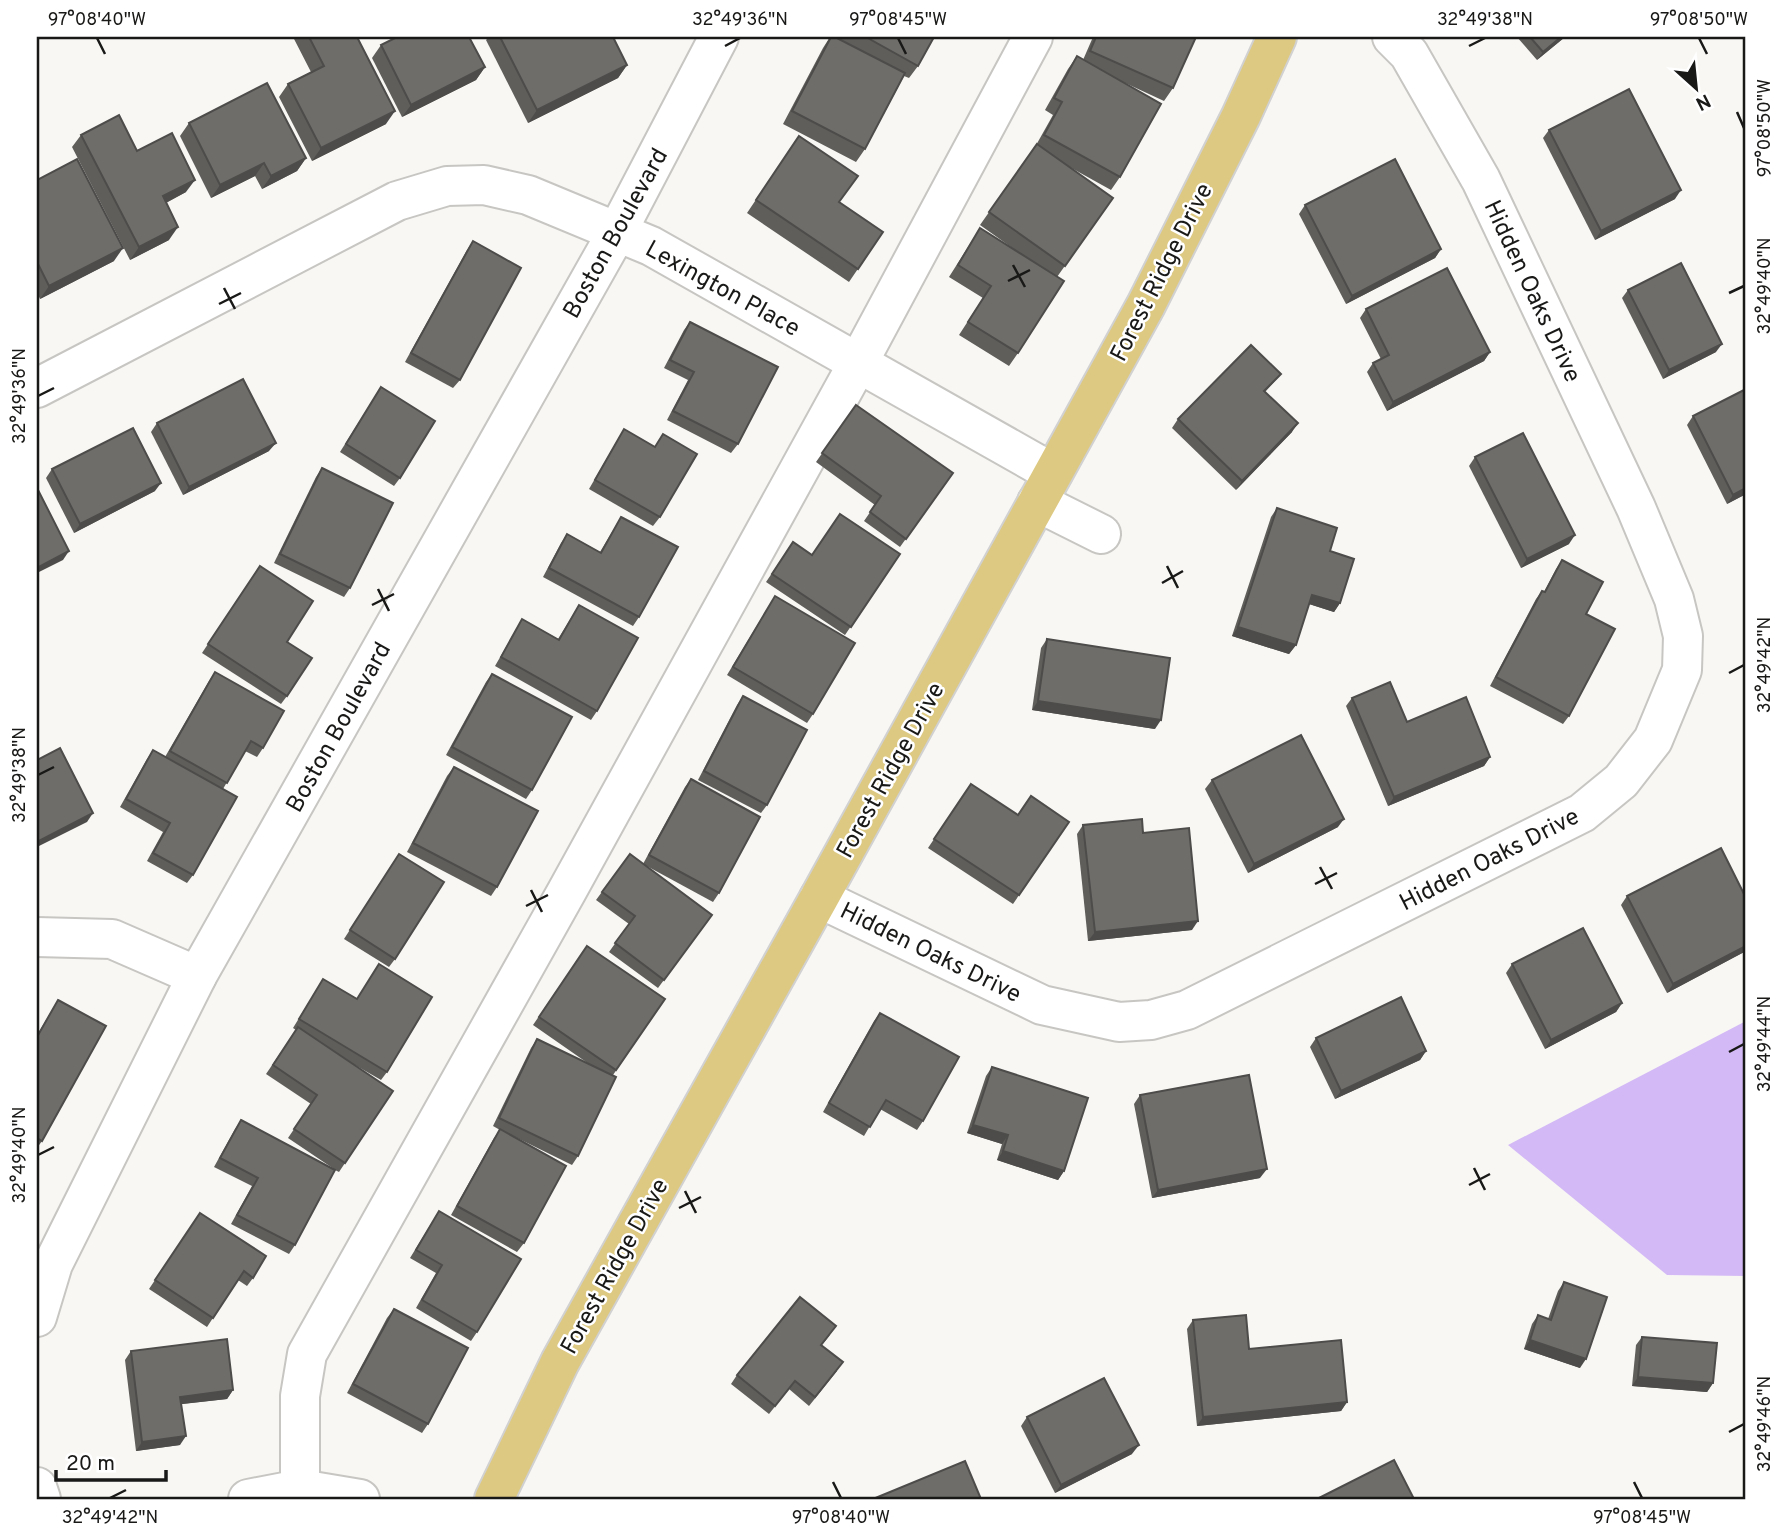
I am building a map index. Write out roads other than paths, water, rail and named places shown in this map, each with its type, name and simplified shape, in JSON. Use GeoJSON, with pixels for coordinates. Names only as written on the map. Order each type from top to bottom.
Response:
{"type":"FeatureCollection","features":[{"type":"Feature","properties":{"kind":"main road","name":"Forest Ridge Drive"},"geometry":{"type":"LineString","coordinates":[[494,1499],[560,1362],[820,898],[1146,304],[1241,116],[1277,37]]}},
{"type":"Feature","properties":{"kind":"street","name":"Boston Boulevard"},"geometry":{"type":"LineString","coordinates":[[37,1317],[53,1264],[197,976],[617,232],[719,37]]}},
{"type":"Feature","properties":{"kind":"street"},"geometry":{"type":"LineString","coordinates":[[300,1489],[300,1396],[307,1354],[561,903],[858,363],[1033,37]]}},
{"type":"Feature","properties":{"kind":"street","name":"Hidden Oaks Drive"},"geometry":{"type":"LineString","coordinates":[[820,898],[1042,1005],[1119,1022],[1151,1020],[1187,1010],[1583,813],[1621,781],[1653,740],[1682,670],[1683,636],[1674,599],[1636,509],[1482,180],[1409,54],[1392,37]]}},
{"type":"Feature","properties":{"kind":"street","name":"Lexington Place"},"geometry":{"type":"LineString","coordinates":[[37,388],[397,201],[447,186],[484,185],[528,195],[651,246],[858,363],[1045,488],[1101,534]]}},
{"type":"Feature","properties":{"kind":"street"},"geometry":{"type":"LineString","coordinates":[[37,937],[112,939],[197,976]]}},
{"type":"Feature","properties":{"kind":"street"},"geometry":{"type":"LineString","coordinates":[[37,1487],[41,1499]]}},
{"type":"Feature","properties":{"kind":"street"},"geometry":{"type":"LineString","coordinates":[[248,1499],[300,1489],[360,1499]]}}]}
